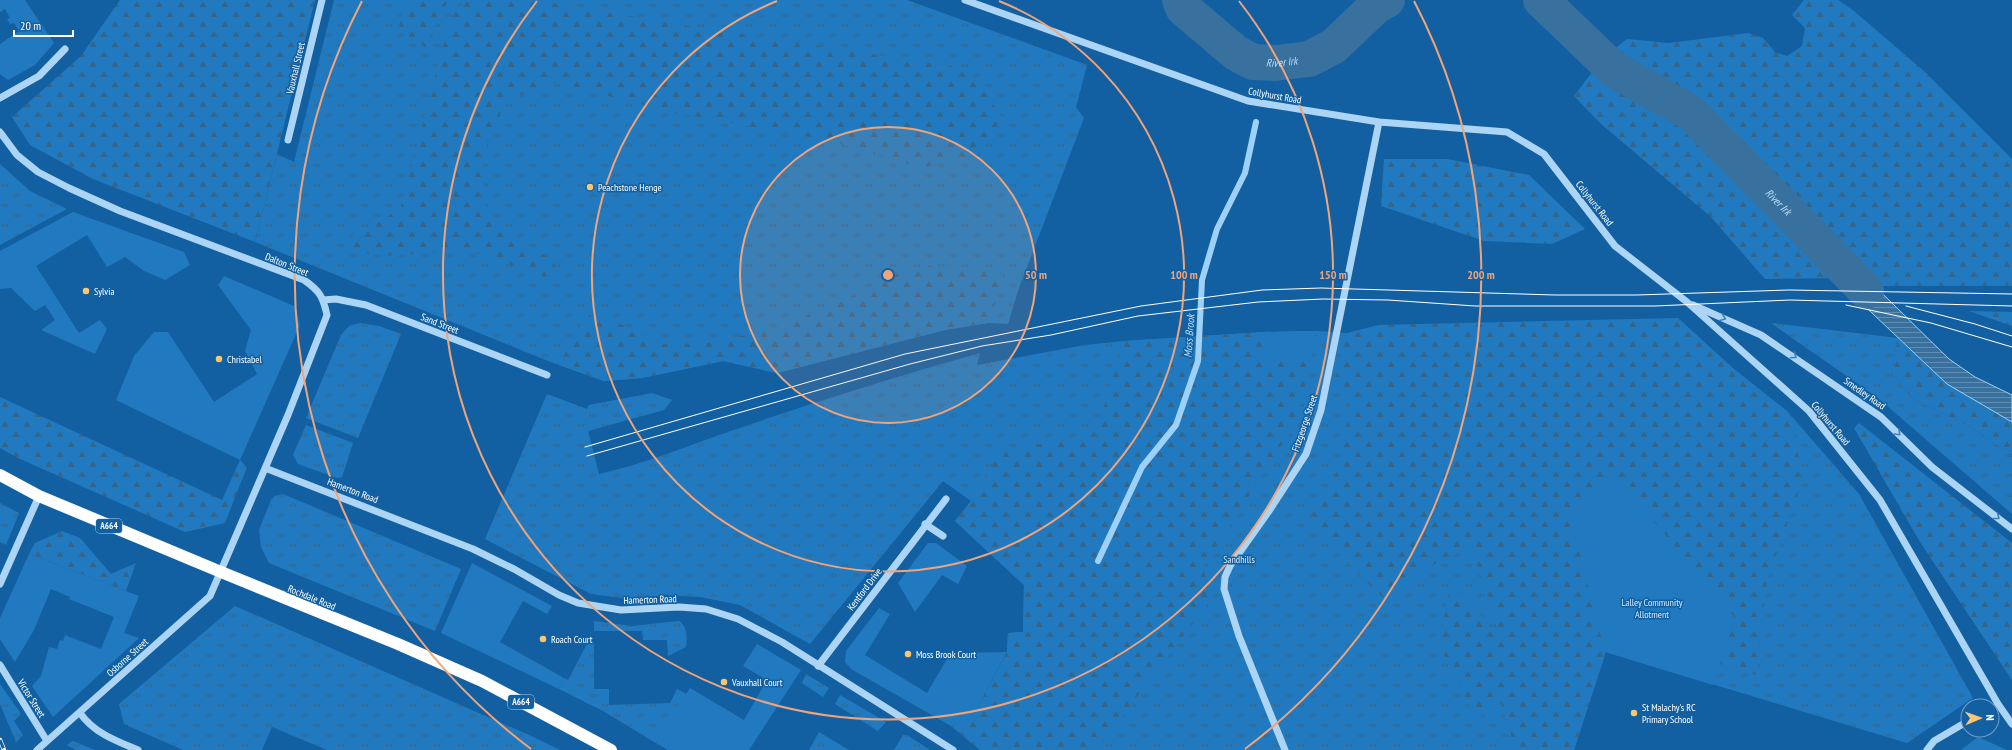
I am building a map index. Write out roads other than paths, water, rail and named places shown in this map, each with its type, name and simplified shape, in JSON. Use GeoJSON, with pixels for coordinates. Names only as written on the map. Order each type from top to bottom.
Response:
{"type":"FeatureCollection","features":[{"type":"Feature","properties":{"kind":"highway","name":"Rochdale Road"},"geometry":{"type":"LineString","coordinates":[[0,476],[39,496],[398,644],[482,681],[611,750]]}},
{"type":"Feature","properties":{"kind":"street","name":"Vauxhall Street"},"geometry":{"type":"LineString","coordinates":[[288,140],[322,0]]}},
{"type":"Feature","properties":{"kind":"street","name":"Collyhurst Road"},"geometry":{"type":"LineString","coordinates":[[964,0],[1248,101],[1380,122],[1507,132],[1544,154],[1615,246],[1687,302],[1808,410],[1880,500],[1991,698]]}},
{"type":"Feature","properties":{"kind":"street"},"geometry":{"type":"LineString","coordinates":[[0,98],[39,76],[65,49]]}},
{"type":"Feature","properties":{"kind":"street","name":"Fitzgeorge Street"},"geometry":{"type":"LineString","coordinates":[[1284,750],[1239,636],[1224,589],[1225,577],[1230,566],[1269,511],[1306,454],[1321,410],[1380,122]]}},
{"type":"Feature","properties":{"kind":"street","name":"Dalton Street"},"geometry":{"type":"LineString","coordinates":[[0,132],[18,155],[38,172],[120,211],[304,280],[316,288],[323,300],[328,315],[323,329],[221,572]]}},
{"type":"Feature","properties":{"kind":"street","name":"Sand Street"},"geometry":{"type":"LineString","coordinates":[[323,300],[336,299],[366,305],[547,375]]}},
{"type":"Feature","properties":{"kind":"street","name":"Smedley Road"},"geometry":{"type":"LineString","coordinates":[[1687,302],[1761,335],[1803,362],[1881,417],[1932,467],[2012,528]]}},
{"type":"Feature","properties":{"kind":"street","name":"Hamerton Road"},"geometry":{"type":"LineString","coordinates":[[265,468],[473,549],[514,569],[559,594],[578,602],[621,610],[679,607],[706,610],[738,619],[782,642],[953,750]]}},
{"type":"Feature","properties":{"kind":"street"},"geometry":{"type":"LineString","coordinates":[[0,584],[39,496]]}},
{"type":"Feature","properties":{"kind":"street","name":"Kentford Drive"},"geometry":{"type":"LineString","coordinates":[[818,666],[925,524],[946,499]]}},
{"type":"Feature","properties":{"kind":"street"},"geometry":{"type":"LineString","coordinates":[[925,524],[943,536]]}},
{"type":"Feature","properties":{"kind":"street","name":"Osborne Street"},"geometry":{"type":"LineString","coordinates":[[37,750],[210,596],[221,572]]}},
{"type":"Feature","properties":{"kind":"street","name":"Victor Street"},"geometry":{"type":"LineString","coordinates":[[0,665],[47,741]]}},
{"type":"Feature","properties":{"kind":"street","name":"Collyhurst Road"},"geometry":{"type":"LineString","coordinates":[[2000,711],[2012,724]]}},
{"type":"Feature","properties":{"kind":"street"},"geometry":{"type":"LineString","coordinates":[[80,713],[86,721],[107,737],[135,749]]}},
{"type":"Feature","properties":{"kind":"street"},"geometry":{"type":"LineString","coordinates":[[1927,750],[1934,741],[1960,726]]}},
{"type":"Feature","properties":{"kind":"waterway","name":"River Irk"},"geometry":{"type":"LineString","coordinates":[[1180,0],[1183,8],[1236,53],[1253,62],[1276,63],[1309,59],[1334,46],[1376,6],[1387,0]]}},
{"type":"Feature","properties":{"kind":"waterway","name":"River Irk"},"geometry":{"type":"LineString","coordinates":[[1541,0],[1613,69],[1691,113],[1866,291]]}},
{"type":"Feature","properties":{"kind":"waterway","name":"Moss Brook"},"geometry":{"type":"LineString","coordinates":[[1098,561],[1142,467],[1176,425],[1198,361],[1202,280],[1217,229],[1245,173],[1256,122]]}},
{"type":"Feature","properties":{"kind":"tram line"},"geometry":{"type":"LineString","coordinates":[[585,447],[905,354],[1141,306],[1262,290],[1321,288],[1555,295],[1637,295],[1789,290],[2012,294]]}},
{"type":"Feature","properties":{"kind":"tram line"},"geometry":{"type":"LineString","coordinates":[[587,456],[910,364],[982,346],[1051,335],[1138,316],[1258,302],[1323,299],[1388,300],[1475,306],[1655,306],[1790,300],[2012,306]]}},
{"type":"Feature","properties":{"kind":"tram line"},"geometry":{"type":"LineString","coordinates":[[1846,305],[1931,323],[2012,347]]}},
{"type":"Feature","properties":{"kind":"tram line"},"geometry":{"type":"LineString","coordinates":[[1906,306],[1975,324],[2012,336]]}},
{"type":"Feature","properties":{"kind":"railway"},"geometry":{"type":"LineString","coordinates":[[0,740],[4,750]]}},
{"type":"Feature","properties":{"kind":"place","name":"Peachstone Henge"},"geometry":{"type":"Point","coordinates":[590,187]}},
{"type":"Feature","properties":{"kind":"place","name":"Sylvia"},"geometry":{"type":"Point","coordinates":[86,291]}},
{"type":"Feature","properties":{"kind":"place","name":"Christabel"},"geometry":{"type":"Point","coordinates":[219,359]}},
{"type":"Feature","properties":{"kind":"place","name":"Roach Court"},"geometry":{"type":"Point","coordinates":[543,639]}},
{"type":"Feature","properties":{"kind":"place","name":"Moss Brook Court"},"geometry":{"type":"Point","coordinates":[908,654]}},
{"type":"Feature","properties":{"kind":"place","name":"Vauxhall Court"},"geometry":{"type":"Point","coordinates":[724,682]}},
{"type":"Feature","properties":{"kind":"place","name":"St Malachy's RC Primary School"},"geometry":{"type":"Point","coordinates":[1634,713]}},
{"type":"Feature","properties":{"kind":"park label","name":"Sandhills"},"geometry":{"type":"Point","coordinates":[1239,559]}},
{"type":"Feature","properties":{"kind":"park label","name":"Lalley Community Allotment"},"geometry":{"type":"Point","coordinates":[1652,608]}}]}
